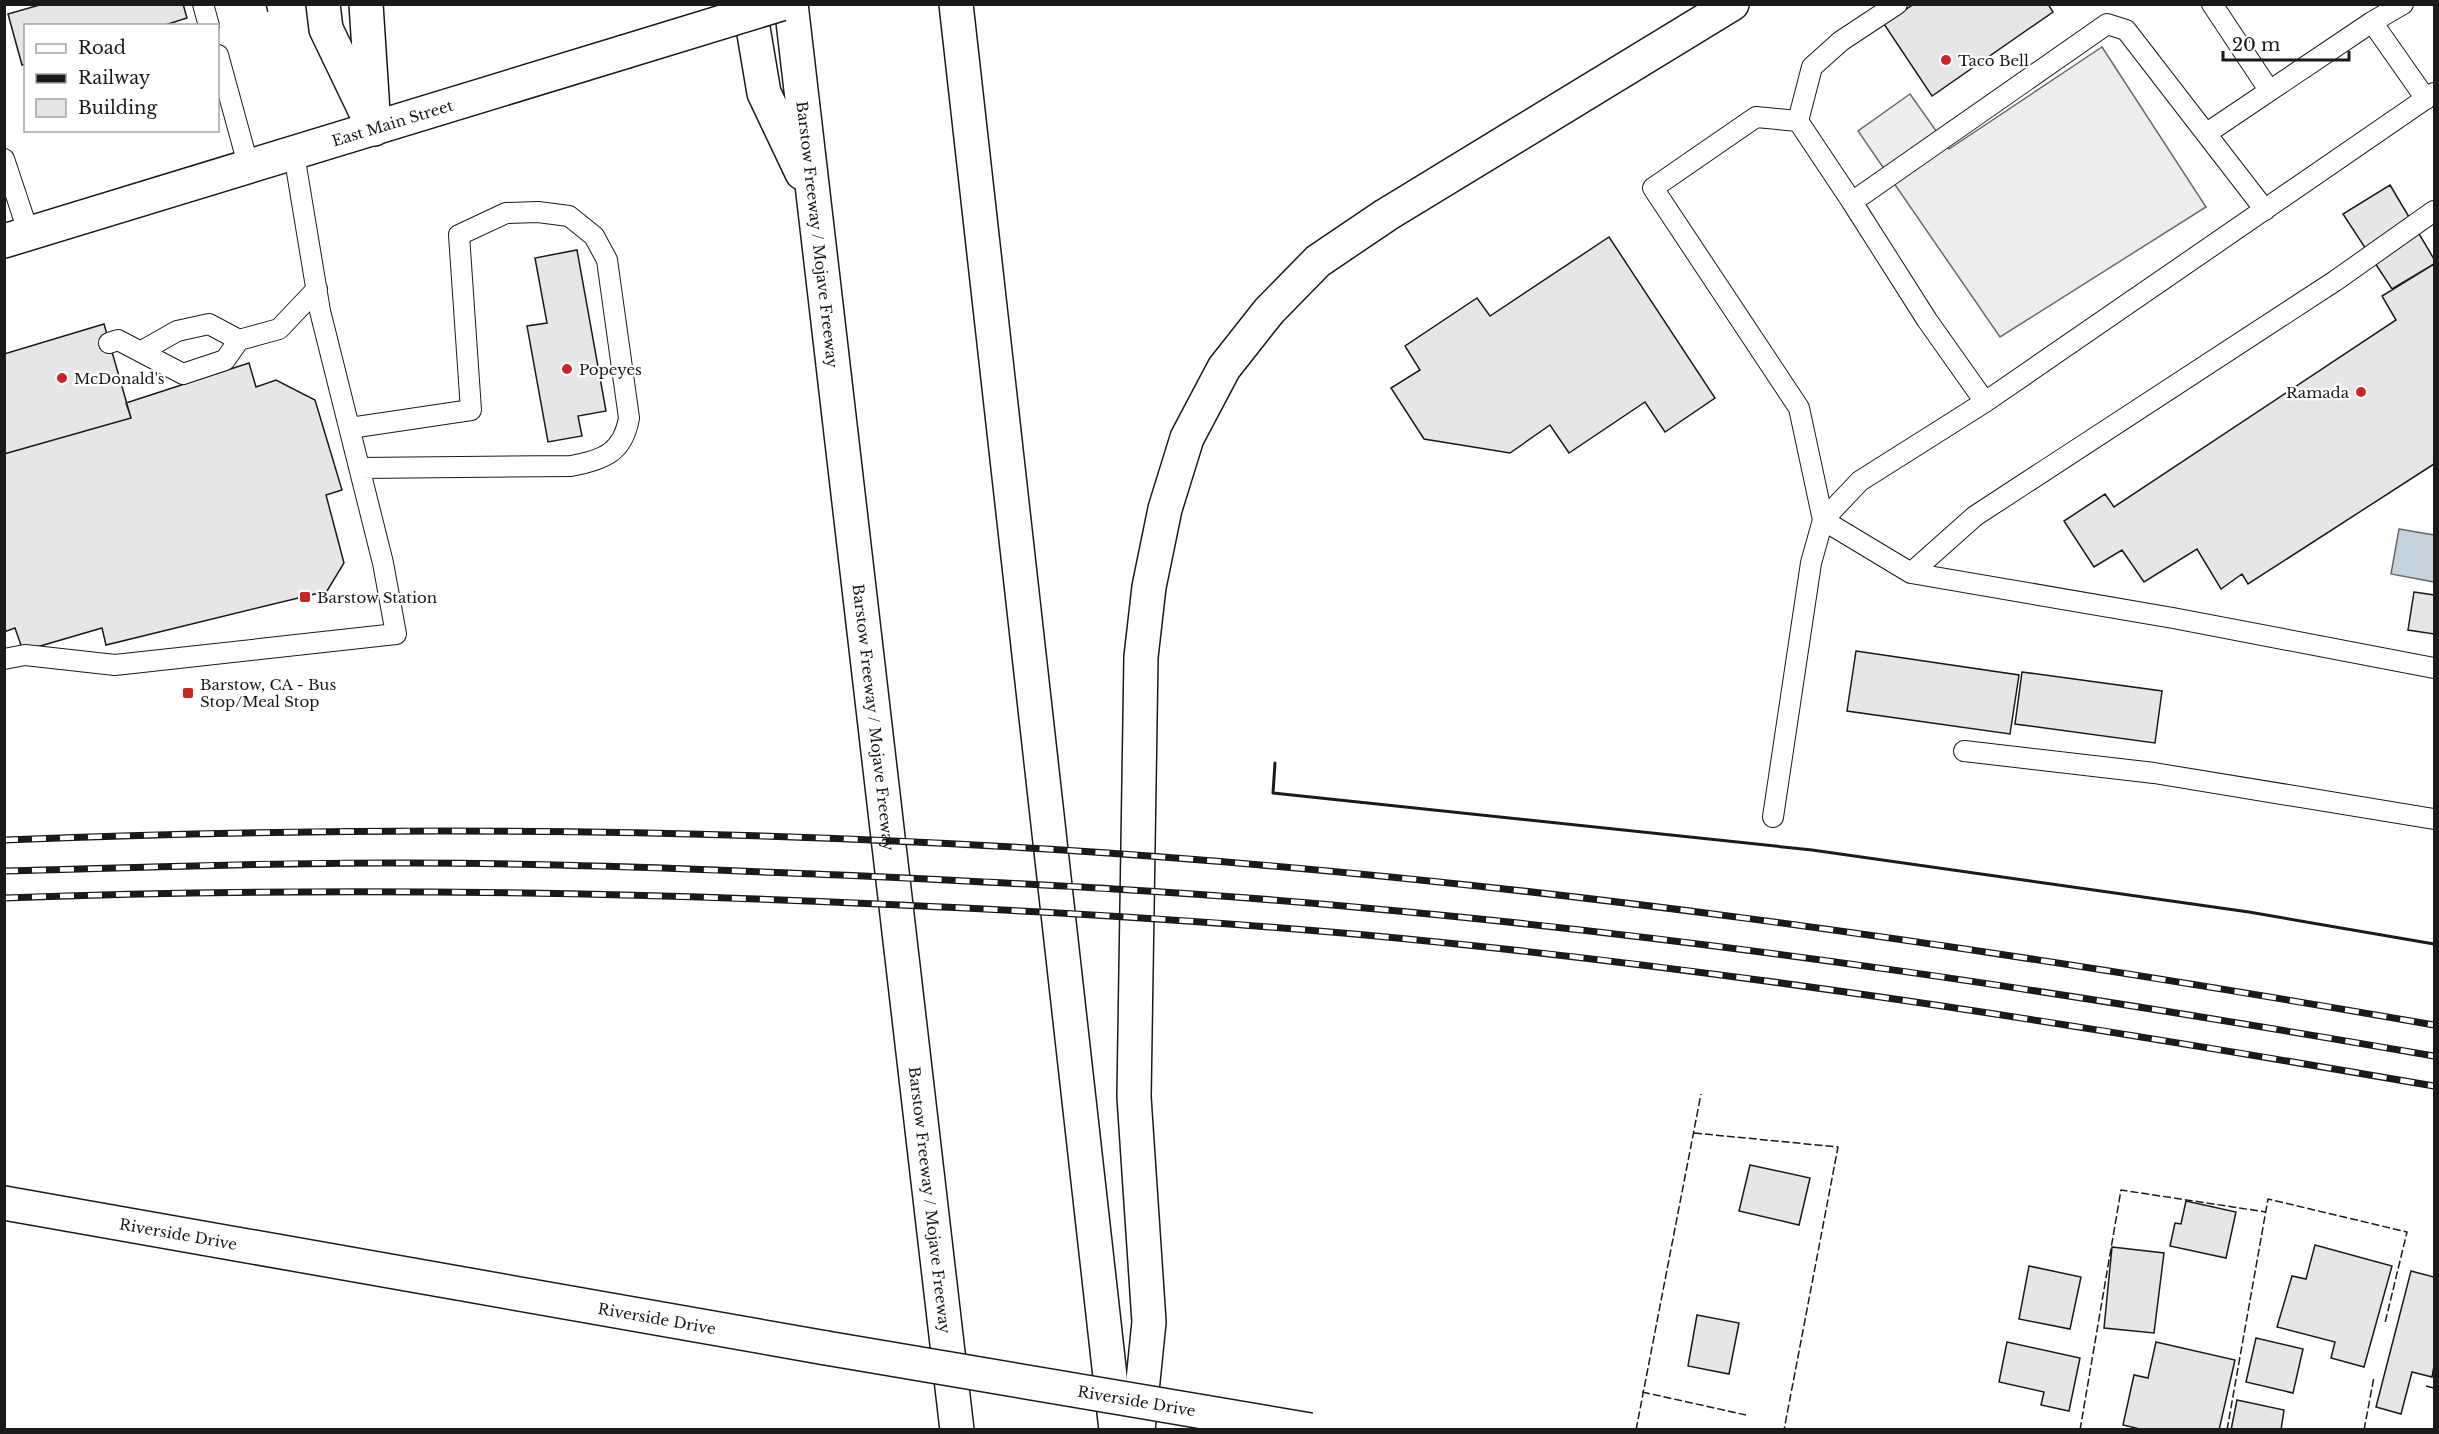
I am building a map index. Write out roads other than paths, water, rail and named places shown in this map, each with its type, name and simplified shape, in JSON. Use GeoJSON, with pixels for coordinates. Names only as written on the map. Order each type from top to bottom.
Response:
{"type":"FeatureCollection","features":[{"type":"Feature","properties":{"kind":"main road"},"geometry":{"type":"LineString","coordinates":[[322,4],[326,29],[374,129]]}},
{"type":"Feature","properties":{"kind":"main road"},"geometry":{"type":"LineString","coordinates":[[366,4],[374,129]]}},
{"type":"Feature","properties":{"kind":"main road"},"geometry":{"type":"LineString","coordinates":[[749,4],[764,93],[813,196]]}},
{"type":"Feature","properties":{"kind":"main road","name":"East Main Street"},"geometry":{"type":"LineString","coordinates":[[17,237],[781,4]]}},
{"type":"Feature","properties":{"kind":"main road","name":"Barstow Freeway / Mojave Freeway"},"geometry":{"type":"LineString","coordinates":[[791,4],[957,1430]]}},
{"type":"Feature","properties":{"kind":"main road"},"geometry":{"type":"LineString","coordinates":[[956,4],[1116,1430]]}},
{"type":"Feature","properties":{"kind":"main road"},"geometry":{"type":"LineString","coordinates":[[1138,1430],[1149,1322],[1134,1097],[1141,657],[1149,587],[1162,520],[1187,438],[1224,368],[1269,311],[1318,261],[1386,215],[1732,4]]}},
{"type":"Feature","properties":{"kind":"main road","name":"Riverside Drive"},"geometry":{"type":"LineString","coordinates":[[4,1203],[826,1348],[1310,1430]]}},
{"type":"Feature","properties":{"kind":"lane"},"geometry":{"type":"LineString","coordinates":[[203,4],[208,24]]}},
{"type":"Feature","properties":{"kind":"lane"},"geometry":{"type":"LineString","coordinates":[[1897,4],[1841,41],[1812,67],[1798,121],[1928,320],[1985,402]]}},
{"type":"Feature","properties":{"kind":"lane"},"geometry":{"type":"LineString","coordinates":[[2212,4],[2269,90]]}},
{"type":"Feature","properties":{"kind":"lane"},"geometry":{"type":"LineString","coordinates":[[2206,133],[2372,22],[2403,4]]}},
{"type":"Feature","properties":{"kind":"lane"},"geometry":{"type":"LineString","coordinates":[[1773,817],[1810,563],[1823,520],[1860,481],[1985,402],[2430,96],[2372,22]]}},
{"type":"Feature","properties":{"kind":"lane"},"geometry":{"type":"LineString","coordinates":[[1851,202],[2107,24],[2126,30],[2265,210]]}},
{"type":"Feature","properties":{"kind":"lane"},"geometry":{"type":"LineString","coordinates":[[219,59],[249,168]]}},
{"type":"Feature","properties":{"kind":"lane"},"geometry":{"type":"LineString","coordinates":[[1798,121],[1756,117],[1653,188],[1799,408],[1823,520],[1911,573],[2173,618],[2434,668]]}},
{"type":"Feature","properties":{"kind":"lane"},"geometry":{"type":"LineString","coordinates":[[4,659],[25,655],[115,665],[396,634],[383,563],[320,310],[294,154]]}},
{"type":"Feature","properties":{"kind":"lane"},"geometry":{"type":"LineString","coordinates":[[4,159],[17,237]]}},
{"type":"Feature","properties":{"kind":"lane"},"geometry":{"type":"LineString","coordinates":[[1911,573],[1975,516],[2335,281],[2434,211]]}},
{"type":"Feature","properties":{"kind":"lane"},"geometry":{"type":"LineString","coordinates":[[350,428],[471,410],[459,235],[506,213],[538,212],[570,216],[594,236],[607,260],[629,418],[626,433],[614,449],[597,461],[571,466],[360,468]]}},
{"type":"Feature","properties":{"kind":"lane"},"geometry":{"type":"LineString","coordinates":[[110,343],[118,340],[183,374],[225,360],[239,340],[279,329],[317,289]]}},
{"type":"Feature","properties":{"kind":"lane"},"geometry":{"type":"LineString","coordinates":[[142,351],[177,331],[209,324],[239,340]]}},
{"type":"Feature","properties":{"kind":"lane"},"geometry":{"type":"LineString","coordinates":[[1964,751],[2154,773],[2434,819]]}},
{"type":"Feature","properties":{"kind":"railway"},"geometry":{"type":"LineString","coordinates":[[4,840],[395,831],[656,833],[917,842],[1222,862],[1396,877],[1743,918],[2089,968],[2434,1025]]}},
{"type":"Feature","properties":{"kind":"railway"},"geometry":{"type":"LineString","coordinates":[[4,871],[308,863],[523,864],[863,876],[1240,897],[1499,921],[1768,953],[2035,991],[2434,1056]]}},
{"type":"Feature","properties":{"kind":"railway"},"geometry":{"type":"LineString","coordinates":[[4,898],[228,892],[452,892],[676,896],[900,905],[1249,925],[1499,948],[1768,981],[2035,1020],[2434,1086]]}},
{"type":"Feature","properties":{"kind":"place","name":"Taco Bell"},"geometry":{"type":"Point","coordinates":[1946,60]}},
{"type":"Feature","properties":{"kind":"place","name":"Popeyes"},"geometry":{"type":"Point","coordinates":[567,369]}},
{"type":"Feature","properties":{"kind":"place","name":"McDonald's"},"geometry":{"type":"Point","coordinates":[62,378]}},
{"type":"Feature","properties":{"kind":"place","name":"Ramada"},"geometry":{"type":"Point","coordinates":[2361,392]}},
{"type":"Feature","properties":{"kind":"place","name":"Barstow Station"},"geometry":{"type":"Point","coordinates":[305,597]}},
{"type":"Feature","properties":{"kind":"place","name":"Barstow, CA - Bus Stop/Meal Stop"},"geometry":{"type":"Point","coordinates":[188,693]}}]}
